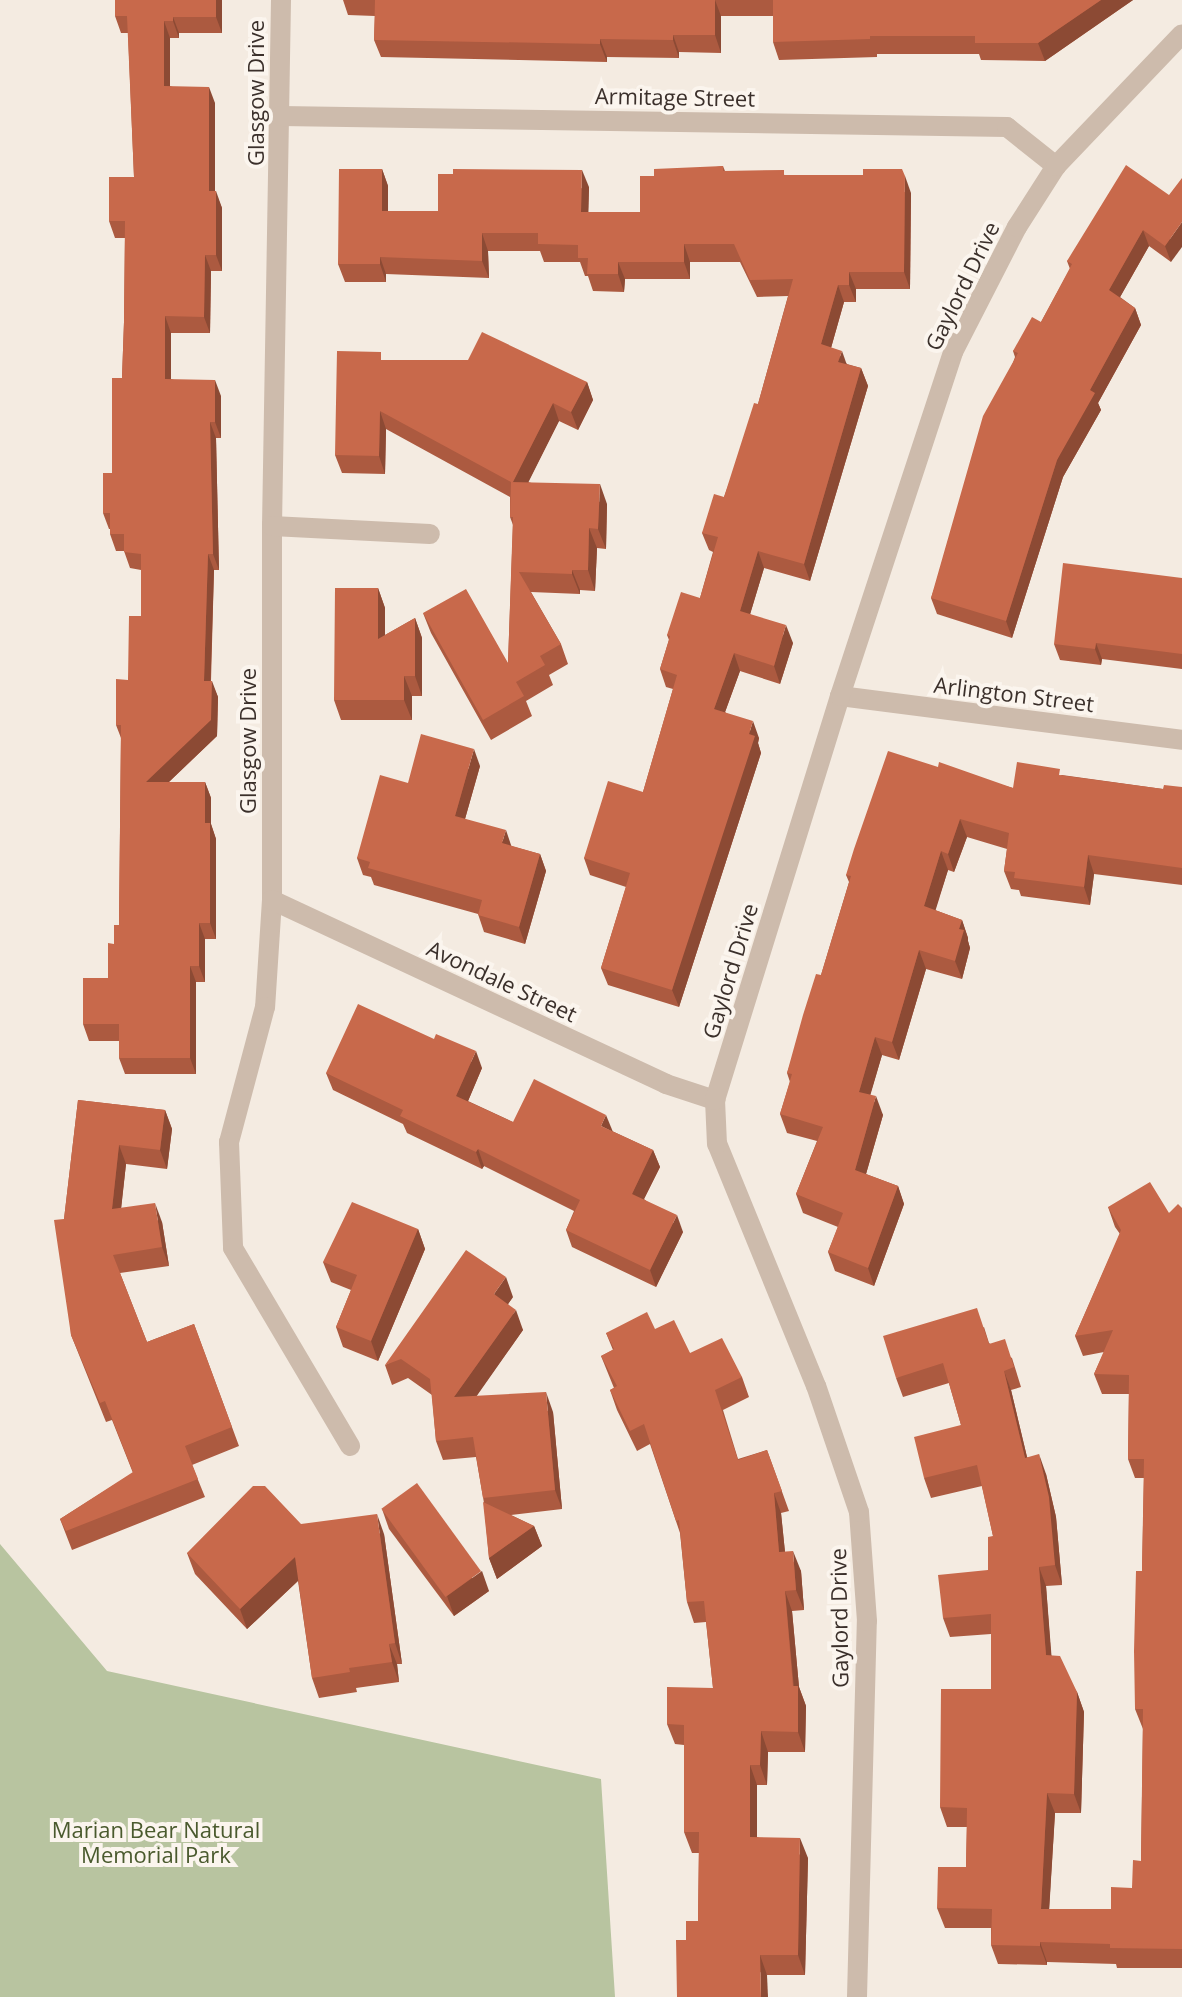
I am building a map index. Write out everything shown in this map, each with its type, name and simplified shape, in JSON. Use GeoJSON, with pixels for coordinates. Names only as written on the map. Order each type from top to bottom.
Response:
{"type":"FeatureCollection","features":[{"type":"Feature","properties":{"kind":"street","name":"Glasgow Drive"},"geometry":{"type":"LineString","coordinates":[[281,0],[272,526],[272,900],[265,1007],[229,1142],[233,1248],[350,1446]]}},
{"type":"Feature","properties":{"kind":"street","name":"Gaylord Drive"},"geometry":{"type":"LineString","coordinates":[[857,1997],[867,1621],[859,1512],[816,1386],[717,1144],[715,1100],[840,696],[953,352],[1017,227],[1056,166],[1182,34]]}},
{"type":"Feature","properties":{"kind":"street","name":"Armitage Street"},"geometry":{"type":"LineString","coordinates":[[281,116],[1007,127],[1056,166]]}},
{"type":"Feature","properties":{"kind":"street"},"geometry":{"type":"LineString","coordinates":[[272,526],[430,534]]}},
{"type":"Feature","properties":{"kind":"street","name":"Arlington Street"},"geometry":{"type":"LineString","coordinates":[[840,696],[1182,740]]}},
{"type":"Feature","properties":{"kind":"street","name":"Avondale Street"},"geometry":{"type":"LineString","coordinates":[[272,900],[666,1084],[715,1100]]}},
{"type":"Feature","properties":{"kind":"green space","name":"Marian Bear Natural Memorial Park"},"geometry":{"type":"Polygon","coordinates":[[[0,1544],[107,1671],[601,1779],[615,1997],[0,1997],[0,1544]]]}},
{"type":"Feature","properties":{"kind":"building"},"geometry":{"type":"Polygon","coordinates":[[[115,0],[216,0],[216,17],[173,17],[173,21],[164,21],[164,86],[209,87],[209,191],[216,191],[216,255],[205,255],[204,317],[165,316],[165,379],[215,380],[215,422],[210,422],[213,554],[208,554],[204,681],[212,681],[211,720],[146,782],[205,782],[205,823],[210,823],[210,923],[199,923],[199,966],[190,966],[190,1058],[119,1058],[119,1024],[83,1024],[83,978],[108,978],[108,943],[114,944],[114,925],[119,925],[121,725],[116,725],[116,679],[128,680],[129,616],[141,616],[141,554],[124,552],[124,534],[110,534],[110,513],[103,513],[103,473],[112,473],[112,378],[122,378],[124,322],[125,221],[109,221],[109,177],[134,177],[127,16],[115,16],[115,0]]]}},
{"type":"Feature","properties":{"kind":"building"},"geometry":{"type":"Polygon","coordinates":[[[375,0],[715,0],[715,35],[673,35],[673,40],[600,39],[600,44],[374,40],[375,0]]]}},
{"type":"Feature","properties":{"kind":"building"},"geometry":{"type":"Polygon","coordinates":[[[773,0],[1101,0],[1038,43],[975,43],[975,36],[870,36],[870,39],[773,42],[773,0]]]}},
{"type":"Feature","properties":{"kind":"building"},"geometry":{"type":"Polygon","coordinates":[[[1126,165],[1169,195],[1182,178],[1182,222],[1165,246],[1143,230],[1109,290],[1135,308],[1090,390],[1095,393],[1057,460],[1006,621],[931,598],[983,416],[1018,353],[1013,351],[1032,317],[1041,322],[1072,264],[1067,261],[1126,165]]]}},
{"type":"Feature","properties":{"kind":"building"},"geometry":{"type":"Polygon","coordinates":[[[723,166],[723,171],[784,170],[784,175],[863,175],[863,169],[902,169],[905,176],[904,272],[849,272],[849,285],[838,285],[821,344],[842,351],[838,362],[861,368],[804,564],[758,551],[740,611],[786,625],[774,666],[734,653],[714,709],[753,721],[749,734],[755,736],[672,990],[601,968],[630,873],[584,858],[608,781],[643,792],[677,675],[660,669],[670,636],[667,635],[681,592],[700,598],[718,537],[702,533],[714,494],[724,497],[754,403],[758,404],[793,279],[750,280],[734,244],[684,244],[684,262],[618,262],[618,274],[587,274],[588,258],[578,258],[578,245],[538,244],[538,233],[482,233],[482,261],[380,257],[380,264],[338,264],[339,169],[382,169],[382,211],[438,211],[438,174],[453,174],[453,169],[582,170],[581,212],[640,212],[640,176],[654,176],[654,169],[723,166]]]}},
{"type":"Feature","properties":{"kind":"building"},"geometry":{"type":"Polygon","coordinates":[[[482,332],[587,382],[571,412],[553,403],[513,482],[380,411],[379,456],[335,455],[337,351],[381,352],[381,360],[468,360],[482,332]]]}},
{"type":"Feature","properties":{"kind":"building"},"geometry":{"type":"Polygon","coordinates":[[[511,482],[600,484],[598,529],[589,528],[588,570],[572,570],[572,574],[519,572],[561,644],[540,656],[545,665],[516,682],[524,696],[483,720],[423,613],[466,589],[508,663],[513,517],[510,517],[511,482]]]}},
{"type":"Feature","properties":{"kind":"building"},"geometry":{"type":"Polygon","coordinates":[[[1063,563],[1182,578],[1182,654],[1096,643],[1095,649],[1054,644],[1063,563]]]}},
{"type":"Feature","properties":{"kind":"building"},"geometry":{"type":"Polygon","coordinates":[[[335,588],[378,588],[378,639],[415,618],[415,676],[404,676],[404,700],[334,700],[335,588]]]}},
{"type":"Feature","properties":{"kind":"building"},"geometry":{"type":"Polygon","coordinates":[[[421,734],[474,749],[455,816],[506,830],[502,843],[540,854],[519,927],[478,915],[482,900],[368,868],[370,862],[357,858],[380,775],[408,783],[421,734]]]}},
{"type":"Feature","properties":{"kind":"building"},"geometry":{"type":"Polygon","coordinates":[[[888,751],[938,767],[939,762],[1013,788],[1017,762],[1060,769],[1059,775],[1163,789],[1164,785],[1182,787],[1182,868],[1088,855],[1084,887],[1014,878],[1015,872],[1004,871],[1009,833],[960,819],[948,854],[941,851],[924,906],[962,920],[959,929],[964,930],[955,961],[919,950],[892,1042],[875,1037],[859,1092],[876,1096],[855,1170],[898,1186],[868,1268],[828,1252],[843,1213],[796,1194],[823,1127],[780,1114],[792,1074],[787,1073],[803,1015],[816,974],[821,975],[851,876],[846,875],[888,751]]]}},
{"type":"Feature","properties":{"kind":"building"},"geometry":{"type":"Polygon","coordinates":[[[358,1004],[434,1039],[436,1034],[476,1051],[456,1096],[513,1122],[534,1079],[606,1115],[601,1126],[653,1150],[632,1194],[677,1215],[650,1270],[566,1230],[580,1200],[478,1149],[476,1152],[400,1116],[403,1110],[326,1073],[358,1004]]]}},
{"type":"Feature","properties":{"kind":"building"},"geometry":{"type":"Polygon","coordinates":[[[78,1100],[165,1110],[160,1150],[119,1145],[112,1209],[155,1203],[162,1247],[113,1255],[147,1342],[194,1324],[232,1427],[185,1446],[198,1479],[66,1531],[60,1519],[133,1472],[105,1401],[100,1403],[71,1335],[54,1220],[64,1219],[78,1100]]]}},
{"type":"Feature","properties":{"kind":"building"},"geometry":{"type":"Polygon","coordinates":[[[1150,1182],[1169,1213],[1178,1204],[1182,1208],[1182,1949],[1110,1948],[1110,1944],[1040,1942],[1040,1946],[991,1945],[992,1909],[937,1908],[938,1867],[966,1867],[967,1808],[940,1807],[941,1689],[991,1689],[991,1614],[943,1618],[938,1575],[988,1570],[988,1537],[993,1536],[977,1465],[924,1478],[914,1437],[961,1425],[943,1363],[896,1378],[883,1336],[977,1308],[989,1344],[1005,1339],[1014,1367],[1004,1371],[1025,1458],[1039,1454],[1049,1497],[1055,1565],[1039,1567],[1046,1655],[1060,1656],[1077,1692],[1074,1794],[1047,1793],[1041,1909],[1111,1909],[1111,1887],[1132,1888],[1133,1860],[1141,1861],[1143,1709],[1135,1709],[1134,1651],[1136,1571],[1142,1571],[1144,1459],[1128,1459],[1129,1375],[1094,1374],[1113,1330],[1075,1336],[1121,1230],[1108,1207],[1150,1182]]]}},
{"type":"Feature","properties":{"kind":"building"},"geometry":{"type":"Polygon","coordinates":[[[352,1202],[418,1229],[371,1341],[336,1327],[357,1275],[323,1262],[352,1202]]]}},
{"type":"Feature","properties":{"kind":"building"},"geometry":{"type":"Polygon","coordinates":[[[466,1250],[506,1277],[494,1294],[516,1310],[454,1397],[546,1392],[555,1490],[483,1498],[473,1437],[436,1441],[430,1379],[401,1359],[385,1365],[466,1250]]]}},
{"type":"Feature","properties":{"kind":"building"},"geometry":{"type":"Polygon","coordinates":[[[647,1312],[655,1329],[674,1320],[690,1353],[722,1338],[742,1377],[715,1390],[738,1460],[767,1450],[782,1491],[774,1493],[779,1552],[793,1551],[796,1590],[785,1591],[793,1686],[798,1686],[798,1732],[761,1731],[760,1765],[750,1765],[750,1837],[800,1838],[798,1955],[760,1955],[761,1997],[677,1997],[676,1940],[686,1940],[686,1921],[698,1921],[699,1832],[684,1832],[684,1725],[667,1724],[667,1687],[713,1688],[704,1601],[687,1602],[679,1520],[676,1521],[644,1424],[630,1431],[610,1390],[617,1386],[601,1356],[614,1349],[606,1333],[647,1312]]]}},
{"type":"Feature","properties":{"kind":"building"},"geometry":{"type":"Polygon","coordinates":[[[417,1483],[481,1571],[445,1597],[381,1509],[417,1483]]]}},
{"type":"Feature","properties":{"kind":"building"},"geometry":{"type":"Polygon","coordinates":[[[253,1486],[265,1486],[301,1524],[377,1514],[395,1643],[389,1644],[392,1662],[349,1668],[350,1672],[312,1678],[295,1557],[240,1609],[187,1553],[253,1486]]]}},
{"type":"Feature","properties":{"kind":"building"},"geometry":{"type":"Polygon","coordinates":[[[483,1502],[534,1526],[489,1558],[483,1502]]]}}]}
